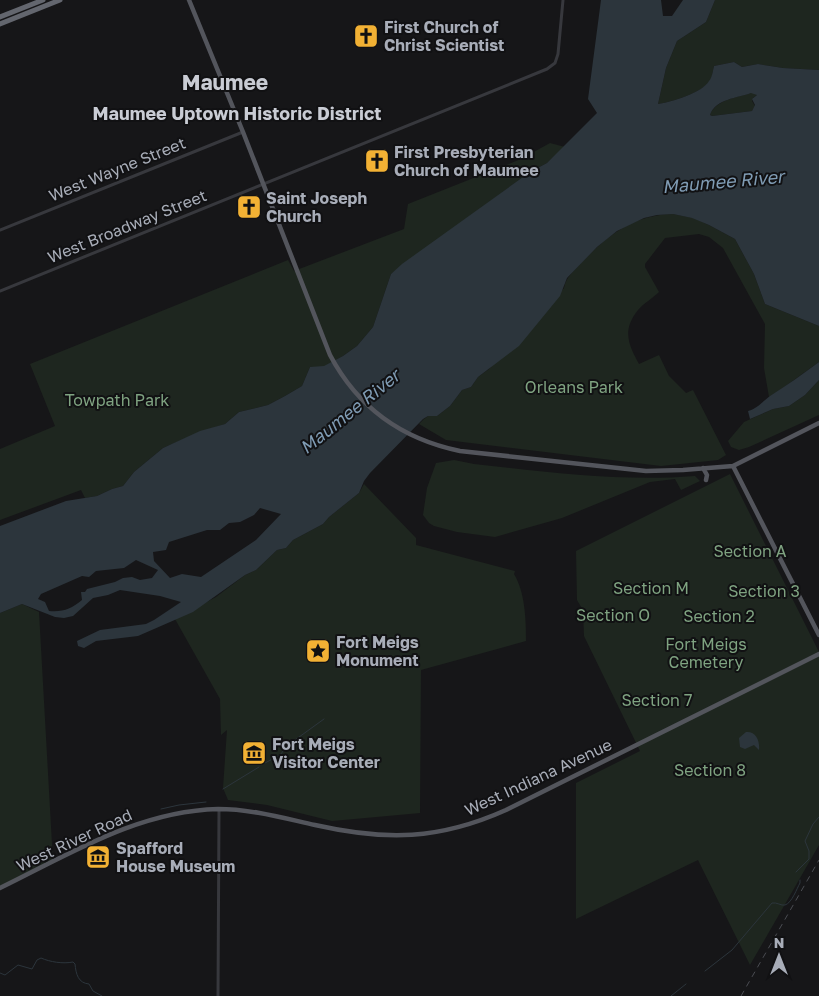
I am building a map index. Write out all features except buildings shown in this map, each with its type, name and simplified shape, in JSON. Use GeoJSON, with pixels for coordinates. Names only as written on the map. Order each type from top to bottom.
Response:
{"type":"FeatureCollection","features":[{"type":"Feature","properties":{"kind":"highway"},"geometry":{"type":"LineString","coordinates":[[0,17],[43,0]]}},
{"type":"Feature","properties":{"kind":"highway"},"geometry":{"type":"LineString","coordinates":[[0,24],[60,0]]}},
{"type":"Feature","properties":{"kind":"main road"},"geometry":{"type":"LineString","coordinates":[[189,0],[336,366],[356,393],[386,421],[419,439],[460,451],[636,470],[671,471],[733,466],[819,423]]}},
{"type":"Feature","properties":{"kind":"main road"},"geometry":{"type":"LineString","coordinates":[[733,466],[819,635]]}},
{"type":"Feature","properties":{"kind":"main road"},"geometry":{"type":"LineString","coordinates":[[703,468],[707,475],[706,480]]}},
{"type":"Feature","properties":{"kind":"main road","name":"West Indiana Avenue"},"geometry":{"type":"LineString","coordinates":[[219,809],[259,813],[366,834],[395,836],[460,828],[512,807],[819,654]]}},
{"type":"Feature","properties":{"kind":"main road","name":"West River Road"},"geometry":{"type":"LineString","coordinates":[[0,888],[133,824],[177,813],[219,809]]}},
{"type":"Feature","properties":{"kind":"street","name":"West Broadway Street"},"geometry":{"type":"LineString","coordinates":[[0,290],[547,69],[553,65],[557,58],[563,0]]}},
{"type":"Feature","properties":{"kind":"street","name":"West Wayne Street"},"geometry":{"type":"LineString","coordinates":[[0,230],[243,132]]}},
{"type":"Feature","properties":{"kind":"street"},"geometry":{"type":"LineString","coordinates":[[218,996],[219,809]]}},
{"type":"Feature","properties":{"kind":"green space"},"geometry":{"type":"Polygon","coordinates":[[[715,0],[819,0],[819,70],[783,68],[758,64],[742,67],[734,62],[714,66],[710,81],[706,85],[678,99],[658,104],[666,68],[677,41],[706,22],[715,0]]]}},
{"type":"Feature","properties":{"kind":"green space"},"geometry":{"type":"Polygon","coordinates":[[[756,93],[757,95],[752,101],[755,106],[752,111],[710,115],[722,103],[756,93]]]}},
{"type":"Feature","properties":{"kind":"green space","name":"Towpath Park"},"geometry":{"type":"Polygon","coordinates":[[[550,143],[565,147],[547,163],[530,172],[391,274],[373,327],[357,346],[343,356],[324,367],[310,367],[302,386],[268,405],[239,412],[225,424],[200,432],[163,448],[134,472],[123,486],[97,496],[85,498],[81,490],[0,520],[0,449],[55,426],[30,364],[288,260],[294,271],[404,229],[408,204],[521,159],[550,143]]]}},
{"type":"Feature","properties":{"kind":"green space","name":"Orleans Park"},"geometry":{"type":"Polygon","coordinates":[[[673,214],[693,218],[735,239],[754,274],[765,304],[819,326],[819,362],[769,397],[764,368],[765,324],[723,248],[709,237],[699,234],[665,238],[645,264],[659,292],[640,307],[633,317],[628,331],[632,350],[639,364],[659,355],[669,376],[686,393],[693,390],[726,455],[718,460],[661,466],[446,440],[419,424],[428,416],[437,416],[450,406],[462,390],[471,387],[478,377],[489,369],[564,288],[571,274],[581,263],[611,235],[646,218],[673,214]]]}},
{"type":"Feature","properties":{"kind":"green space"},"geometry":{"type":"Polygon","coordinates":[[[819,380],[819,415],[749,447],[739,450],[731,447],[728,441],[744,422],[773,409],[789,406],[805,395],[819,380]]]}},
{"type":"Feature","properties":{"kind":"green space"},"geometry":{"type":"Polygon","coordinates":[[[454,460],[529,470],[612,477],[667,478],[695,476],[700,481],[681,490],[675,479],[650,482],[562,518],[495,537],[457,532],[434,526],[423,515],[427,488],[436,463],[454,460]]]}},
{"type":"Feature","properties":{"kind":"green space","name":"Fort Meigs Cemetery"},"geometry":{"type":"Polygon","coordinates":[[[730,474],[819,652],[819,845],[750,965],[698,860],[576,919],[576,783],[640,751],[584,636],[583,610],[577,600],[576,551],[730,474]]]}},
{"type":"Feature","properties":{"kind":"green space"},"geometry":{"type":"Polygon","coordinates":[[[364,484],[416,538],[416,545],[515,571],[514,574],[521,589],[524,606],[526,641],[421,670],[420,813],[332,821],[267,805],[228,800],[223,788],[227,730],[221,735],[220,699],[175,619],[216,597],[245,575],[256,570],[277,550],[286,548],[293,540],[323,524],[359,493],[364,484]]]}},
{"type":"Feature","properties":{"kind":"green space"},"geometry":{"type":"Polygon","coordinates":[[[22,604],[39,612],[53,862],[0,888],[0,613],[22,604]]]}},
{"type":"Feature","properties":{"kind":"water","name":"Maumee River"},"geometry":{"type":"Polygon","coordinates":[[[601,0],[661,0],[663,16],[672,16],[683,0],[715,0],[706,22],[677,41],[666,68],[658,104],[678,99],[700,89],[710,80],[714,66],[734,62],[742,67],[758,64],[783,68],[819,70],[819,326],[765,304],[754,274],[735,239],[692,218],[673,214],[644,218],[617,231],[597,247],[567,278],[560,296],[519,346],[478,377],[471,387],[462,390],[450,406],[437,416],[428,416],[423,419],[370,473],[359,493],[323,524],[293,540],[286,548],[277,550],[256,570],[245,575],[193,612],[138,636],[96,641],[84,648],[78,646],[77,641],[100,630],[146,624],[181,602],[160,596],[120,590],[93,598],[73,616],[64,618],[55,617],[22,604],[0,613],[0,526],[66,501],[97,496],[123,486],[134,472],[163,448],[200,431],[225,424],[239,412],[268,405],[302,386],[310,367],[324,366],[343,356],[357,346],[373,327],[391,274],[402,264],[530,172],[547,163],[597,113],[588,99],[601,0]],[[751,93],[722,102],[710,115],[752,111],[755,105],[752,99],[757,95],[751,93]],[[260,508],[254,515],[240,522],[229,523],[220,530],[207,530],[169,542],[166,550],[153,552],[154,561],[170,578],[182,574],[201,577],[256,540],[281,514],[260,508]],[[136,560],[124,568],[96,571],[89,577],[82,576],[41,594],[38,599],[45,602],[49,611],[59,611],[71,608],[82,600],[81,592],[85,592],[87,589],[123,578],[132,577],[140,580],[152,578],[158,570],[136,560]]]}},
{"type":"Feature","properties":{"kind":"water"},"geometry":{"type":"Polygon","coordinates":[[[819,362],[819,380],[805,395],[789,406],[773,409],[750,419],[748,411],[757,407],[819,362]]]}},
{"type":"Feature","properties":{"kind":"water"},"geometry":{"type":"Polygon","coordinates":[[[746,732],[752,733],[757,737],[759,750],[754,745],[745,749],[740,747],[739,738],[746,732]]]}},
{"type":"Feature","properties":{"kind":"waterway"},"geometry":{"type":"LineString","coordinates":[[265,763],[280,755],[288,745],[324,719]]}},
{"type":"Feature","properties":{"kind":"waterway"},"geometry":{"type":"LineString","coordinates":[[223,789],[259,767]]}},
{"type":"Feature","properties":{"kind":"waterway"},"geometry":{"type":"LineString","coordinates":[[161,809],[206,802]]}},
{"type":"Feature","properties":{"kind":"waterway"},"geometry":{"type":"LineString","coordinates":[[796,872],[809,859],[809,851],[805,841],[813,824],[819,817]]}},
{"type":"Feature","properties":{"kind":"waterway"},"geometry":{"type":"LineString","coordinates":[[705,971],[732,950],[772,903],[788,904],[800,880]]}},
{"type":"Feature","properties":{"kind":"waterway"},"geometry":{"type":"LineString","coordinates":[[0,973],[5,975],[18,965],[32,969],[37,960],[41,958],[48,961],[73,962],[80,980],[89,984],[93,991],[102,996]]}},
{"type":"Feature","properties":{"kind":"waterway"},"geometry":{"type":"LineString","coordinates":[[671,996],[686,984]]}},
{"type":"Feature","properties":{"kind":"railway"},"geometry":{"type":"LineString","coordinates":[[741,996],[819,860]]}},
{"type":"Feature","properties":{"kind":"place","name":"First Church of Christ Scientist"},"geometry":{"type":"Point","coordinates":[366,36]}},
{"type":"Feature","properties":{"kind":"place","name":"First Presbyterian Church of Maumee"},"geometry":{"type":"Point","coordinates":[377,161]}},
{"type":"Feature","properties":{"kind":"place","name":"Saint Joseph Church"},"geometry":{"type":"Point","coordinates":[249,207]}},
{"type":"Feature","properties":{"kind":"place","name":"Fort Meigs Monument"},"geometry":{"type":"Point","coordinates":[318,651]}},
{"type":"Feature","properties":{"kind":"place","name":"Fort Meigs Visitor Center"},"geometry":{"type":"Point","coordinates":[254,753]}},
{"type":"Feature","properties":{"kind":"place","name":"Spafford House Museum"},"geometry":{"type":"Point","coordinates":[98,857]}},
{"type":"Feature","properties":{"kind":"district","name":"Maumee"},"geometry":{"type":"Point","coordinates":[225,83]}},
{"type":"Feature","properties":{"kind":"district","name":"Maumee Uptown Historic District"},"geometry":{"type":"Point","coordinates":[237,114]}},
{"type":"Feature","properties":{"kind":"park label","name":"Section A"},"geometry":{"type":"Point","coordinates":[750,551]}},
{"type":"Feature","properties":{"kind":"park label","name":"Section M"},"geometry":{"type":"Point","coordinates":[651,588]}},
{"type":"Feature","properties":{"kind":"park label","name":"Section 3"},"geometry":{"type":"Point","coordinates":[764,591]}},
{"type":"Feature","properties":{"kind":"park label","name":"Section O"},"geometry":{"type":"Point","coordinates":[613,615]}},
{"type":"Feature","properties":{"kind":"park label","name":"Section 2"},"geometry":{"type":"Point","coordinates":[719,616]}},
{"type":"Feature","properties":{"kind":"park label","name":"Section 7"},"geometry":{"type":"Point","coordinates":[657,700]}},
{"type":"Feature","properties":{"kind":"park label","name":"Section 8"},"geometry":{"type":"Point","coordinates":[710,770]}}]}
